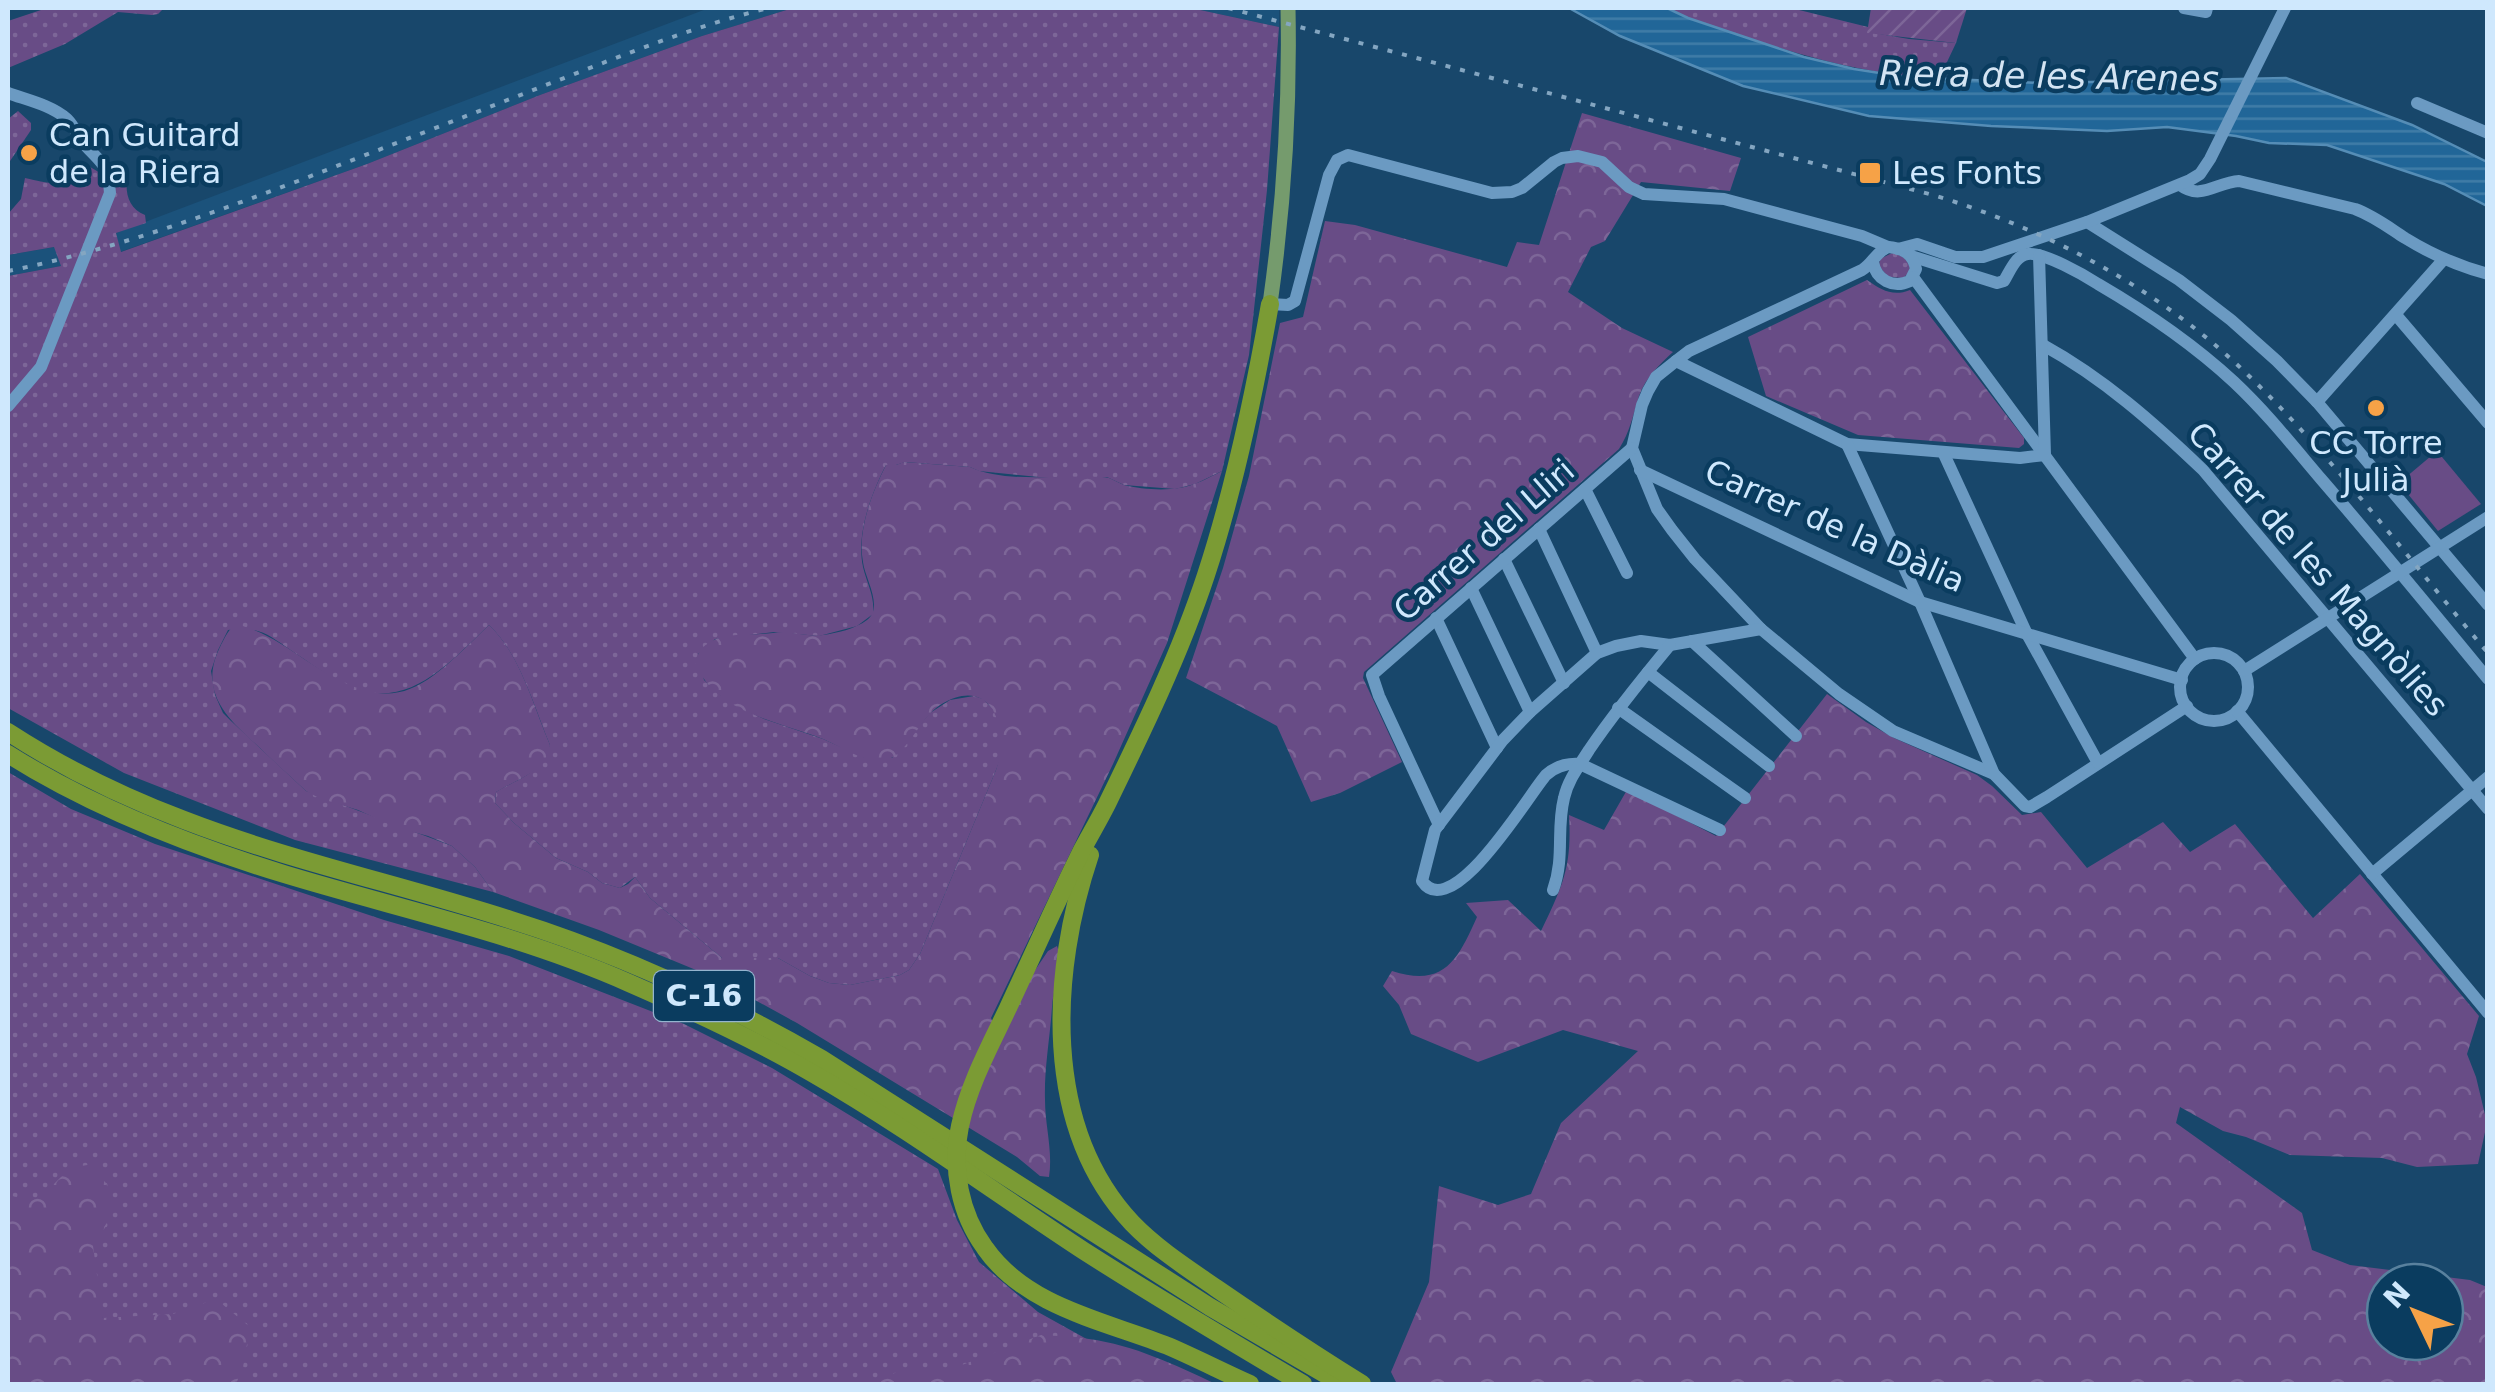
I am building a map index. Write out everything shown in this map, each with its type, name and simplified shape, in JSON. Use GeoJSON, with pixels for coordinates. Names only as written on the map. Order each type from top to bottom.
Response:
{"type":"FeatureCollection","features":[{"type":"Feature","properties":{"kind":"highway"},"geometry":{"type":"LineString","coordinates":[[1250,1384],[1172,1348],[1064,1308],[1011,1276],[976,1235],[962,1202],[958,1132],[971,1088],[1158,696],[1205,578],[1241,450],[1270,304]]}},
{"type":"Feature","properties":{"kind":"highway","name":"C-16"},"geometry":{"type":"LineString","coordinates":[[8,732],[98,782],[183,820],[512,920],[626,961],[749,1018],[937,1131],[1210,1307],[1342,1384]]}},
{"type":"Feature","properties":{"kind":"highway","name":"C-16"},"geometry":{"type":"LineString","coordinates":[[8,754],[176,838],[563,958],[696,1013],[813,1074],[1086,1252],[1303,1384]]}},
{"type":"Feature","properties":{"kind":"highway"},"geometry":{"type":"LineString","coordinates":[[1105,808],[1073,917],[1062,1001],[1067,1080],[1082,1143],[1104,1187],[1150,1240],[1362,1384]]}},
{"type":"Feature","properties":{"kind":"main road"},"geometry":{"type":"LineString","coordinates":[[1270,304],[1284,184],[1288,8]]}},
{"type":"Feature","properties":{"kind":"street"},"geometry":{"type":"LineString","coordinates":[[2184,8],[2206,10]]}},
{"type":"Feature","properties":{"kind":"street"},"geometry":{"type":"LineString","coordinates":[[1994,774],[1893,731],[1839,694],[1761,629],[1695,559],[1657,509],[1632,448],[1648,391],[1656,377],[1689,351],[1862,270],[1878,252],[1917,244],[1956,257],[1982,258],[2087,222],[2200,174],[2285,8]]}},
{"type":"Feature","properties":{"kind":"street"},"geometry":{"type":"LineString","coordinates":[[8,94],[64,117],[108,170],[110,193],[41,367],[8,406]]}},
{"type":"Feature","properties":{"kind":"street"},"geometry":{"type":"LineString","coordinates":[[2417,102],[2488,133]]}},
{"type":"Feature","properties":{"kind":"street"},"geometry":{"type":"LineString","coordinates":[[1270,304],[1288,305],[1295,301],[1329,174],[1342,156],[1492,193],[1522,188],[1562,158],[1578,156],[1602,162],[1644,194],[1724,199],[1862,236],[1997,283],[2004,281],[2026,253],[2039,256],[2078,272],[2140,308],[2234,382],[2488,679]]}},
{"type":"Feature","properties":{"kind":"street"},"geometry":{"type":"LineString","coordinates":[[2180,185],[2200,193],[2239,181],[2355,209],[2372,215],[2444,259],[2488,274]]}},
{"type":"Feature","properties":{"kind":"street"},"geometry":{"type":"LineString","coordinates":[[2087,222],[2179,280],[2232,320],[2287,371],[2488,605]]}},
{"type":"Feature","properties":{"kind":"street"},"geometry":{"type":"LineString","coordinates":[[1873,262],[1875,271],[1886,282],[1900,285],[1913,278],[1916,269],[1911,256]]}},
{"type":"Feature","properties":{"kind":"street"},"geometry":{"type":"LineString","coordinates":[[2039,256],[2045,456]]}},
{"type":"Feature","properties":{"kind":"street"},"geometry":{"type":"LineString","coordinates":[[2317,402],[2444,259]]}},
{"type":"Feature","properties":{"kind":"street"},"geometry":{"type":"LineString","coordinates":[[1913,278],[2195,659]]}},
{"type":"Feature","properties":{"kind":"street"},"geometry":{"type":"LineString","coordinates":[[2396,315],[2488,422]]}},
{"type":"Feature","properties":{"kind":"street","name":"Carrer de les Magnòlies"},"geometry":{"type":"LineString","coordinates":[[2043,346],[2122,398],[2167,436],[2221,491],[2488,809]]}},
{"type":"Feature","properties":{"kind":"street"},"geometry":{"type":"LineString","coordinates":[[1676,361],[1847,444],[2020,458],[2045,456]]}},
{"type":"Feature","properties":{"kind":"street"},"geometry":{"type":"LineString","coordinates":[[1847,444],[1994,774],[2017,800],[2030,807],[2187,706]]}},
{"type":"Feature","properties":{"kind":"street","name":"Carrer del Lliri"},"geometry":{"type":"LineString","coordinates":[[1438,825],[1372,675],[1632,448]]}},
{"type":"Feature","properties":{"kind":"street"},"geometry":{"type":"LineString","coordinates":[[1943,452],[2026,632],[2098,763]]}},
{"type":"Feature","properties":{"kind":"street","name":"Carrer de la Dàlia"},"geometry":{"type":"LineString","coordinates":[[1640,470],[1920,602],[2182,680]]}},
{"type":"Feature","properties":{"kind":"street"},"geometry":{"type":"LineString","coordinates":[[1586,489],[1627,573]]}},
{"type":"Feature","properties":{"kind":"street"},"geometry":{"type":"LineString","coordinates":[[2244,671],[2488,517]]}},
{"type":"Feature","properties":{"kind":"street"},"geometry":{"type":"LineString","coordinates":[[1539,529],[1597,654]]}},
{"type":"Feature","properties":{"kind":"street"},"geometry":{"type":"LineString","coordinates":[[1504,559],[1564,683]]}},
{"type":"Feature","properties":{"kind":"street"},"geometry":{"type":"LineString","coordinates":[[1471,588],[1530,712]]}},
{"type":"Feature","properties":{"kind":"street"},"geometry":{"type":"LineString","coordinates":[[1436,618],[1497,748]]}},
{"type":"Feature","properties":{"kind":"street"},"geometry":{"type":"LineString","coordinates":[[1720,830],[1580,764],[1565,764],[1546,775],[1482,860],[1455,884],[1435,891],[1422,881],[1438,825],[1497,748],[1530,712],[1597,654],[1641,642],[1670,646],[1761,629]]}},
{"type":"Feature","properties":{"kind":"street"},"geometry":{"type":"LineString","coordinates":[[1692,642],[1796,736]]}},
{"type":"Feature","properties":{"kind":"street"},"geometry":{"type":"LineString","coordinates":[[1553,890],[1562,855],[1560,812],[1565,792],[1618,708],[1670,646]]}},
{"type":"Feature","properties":{"kind":"street"},"geometry":{"type":"LineString","coordinates":[[2220,653],[2235,660],[2244,671],[2247,696],[2226,719],[2196,716],[2187,706],[2181,692],[2182,680],[2195,659],[2220,653]]}},
{"type":"Feature","properties":{"kind":"street"},"geometry":{"type":"LineString","coordinates":[[1648,672],[1769,766]]}},
{"type":"Feature","properties":{"kind":"street"},"geometry":{"type":"LineString","coordinates":[[1618,708],[1745,798]]}},
{"type":"Feature","properties":{"kind":"street"},"geometry":{"type":"LineString","coordinates":[[2237,711],[2488,1013]]}},
{"type":"Feature","properties":{"kind":"street"},"geometry":{"type":"LineString","coordinates":[[2372,874],[2488,778]]}},
{"type":"Feature","properties":{"kind":"shaded area"},"geometry":{"type":"Polygon","coordinates":[[[709,8],[793,8],[702,36],[367,164],[120,252],[116,233],[709,8]]]}},
{"type":"Feature","properties":{"kind":"shaded area"},"geometry":{"type":"Polygon","coordinates":[[[1191,8],[1279,8],[1279,27],[1191,8]]]}},
{"type":"Feature","properties":{"kind":"shaded area"},"geometry":{"type":"Polygon","coordinates":[[[1569,8],[1667,8],[1804,57],[1905,77],[2041,83],[2286,78],[2412,125],[2487,162],[2487,206],[2444,184],[2327,145],[2269,143],[2167,127],[2107,131],[1869,116],[1743,86],[1620,36],[1569,8]]]}},
{"type":"Feature","properties":{"kind":"shaded area"},"geometry":{"type":"Polygon","coordinates":[[[55,247],[61,266],[8,276],[8,255],[55,247]]]}},
{"type":"Feature","properties":{"kind":"green space"},"geometry":{"type":"Polygon","coordinates":[[[47,8],[164,8],[152,15],[118,12],[65,44],[8,68],[8,21],[47,8]]]}},
{"type":"Feature","properties":{"kind":"green space"},"geometry":{"type":"Polygon","coordinates":[[[793,8],[1191,8],[1279,27],[1249,355],[1222,471],[1175,489],[1124,485],[1107,477],[1049,478],[970,467],[905,462],[886,465],[863,528],[861,554],[873,614],[857,626],[819,636],[774,632],[715,639],[698,654],[704,680],[720,695],[764,719],[865,758],[892,758],[930,713],[950,700],[974,696],[993,709],[1002,737],[1002,754],[920,954],[909,970],[850,985],[810,976],[778,958],[722,958],[650,898],[635,877],[620,888],[602,883],[556,858],[495,803],[496,792],[534,770],[550,745],[518,666],[489,625],[424,681],[387,693],[366,692],[344,684],[269,636],[248,629],[228,630],[211,671],[223,713],[306,791],[452,846],[475,867],[493,892],[295,840],[124,773],[8,708],[8,276],[61,266],[54,247],[8,255],[8,214],[21,199],[25,178],[57,182],[80,161],[107,177],[127,178],[129,200],[145,215],[146,223],[116,233],[121,252],[367,164],[702,36],[793,8]]]}},
{"type":"Feature","properties":{"kind":"green space"},"geometry":{"type":"Polygon","coordinates":[[[1667,8],[1791,8],[1868,27],[1868,32],[1956,43],[1939,79],[1914,77],[1795,53],[1667,8]]]}},
{"type":"Feature","properties":{"kind":"green space"},"geometry":{"type":"Polygon","coordinates":[[[1871,8],[1967,8],[1956,43],[1867,33],[1871,8]]]}},
{"type":"Feature","properties":{"kind":"green space"},"geometry":{"type":"Polygon","coordinates":[[[18,111],[31,123],[31,130],[8,164],[8,119],[18,111]]]}},
{"type":"Feature","properties":{"kind":"green space"},"geometry":{"type":"Polygon","coordinates":[[[1582,113],[1741,158],[1730,191],[1641,182],[1605,241],[1591,247],[1568,292],[1622,328],[1673,352],[1645,383],[1619,449],[1364,672],[1363,678],[1402,762],[1340,793],[1311,802],[1277,726],[1186,678],[1249,476],[1280,323],[1303,317],[1325,221],[1355,225],[1507,267],[1517,242],[1539,245],[1582,113]]]}},
{"type":"Feature","properties":{"kind":"green space"},"geometry":{"type":"Polygon","coordinates":[[[1892,253],[1903,257],[1909,265],[1910,272],[1903,278],[1888,277],[1879,266],[1880,259],[1892,253]]]}},
{"type":"Feature","properties":{"kind":"green space"},"geometry":{"type":"Polygon","coordinates":[[[1867,280],[1887,291],[1910,290],[2024,438],[2024,444],[2019,448],[1858,435],[1766,396],[1748,337],[1867,280]]]}},
{"type":"Feature","properties":{"kind":"green space"},"geometry":{"type":"Polygon","coordinates":[[[2437,451],[2481,504],[2438,531],[2399,483],[2437,451]]]}},
{"type":"Feature","properties":{"kind":"green space"},"geometry":{"type":"Polygon","coordinates":[[[904,462],[970,467],[1017,477],[1105,477],[1124,485],[1159,489],[1190,485],[1222,471],[1167,643],[991,1018],[996,1028],[1048,951],[1057,946],[1059,968],[1045,1088],[1049,1177],[1040,1176],[1017,1157],[797,1023],[713,977],[493,892],[475,867],[452,846],[306,791],[236,726],[214,689],[215,660],[235,624],[271,638],[335,678],[384,694],[423,683],[489,625],[518,666],[550,745],[537,769],[496,792],[495,803],[514,823],[556,858],[602,883],[620,888],[635,877],[650,898],[722,958],[778,958],[829,983],[850,985],[900,975],[909,970],[920,954],[996,770],[1000,738],[993,710],[973,696],[958,697],[933,711],[894,756],[872,760],[732,704],[704,679],[695,662],[706,645],[722,637],[784,632],[823,635],[867,620],[874,600],[863,562],[864,525],[886,465],[904,462]]]}},
{"type":"Feature","properties":{"kind":"green space"},"geometry":{"type":"Polygon","coordinates":[[[1827,694],[1894,738],[1977,775],[2022,815],[2041,812],[2087,868],[2163,822],[2190,852],[2235,824],[2313,918],[2360,874],[2479,1016],[2467,1054],[2487,1123],[2478,1164],[2417,1167],[2382,1158],[2290,1155],[2223,1131],[2180,1107],[2176,1123],[2302,1213],[2312,1250],[2365,1267],[2365,1362],[2465,1362],[2465,1279],[2487,1287],[2487,1384],[1397,1384],[1391,1372],[1429,1282],[1439,1186],[1498,1205],[1531,1194],[1561,1123],[1638,1051],[1563,1030],[1478,1062],[1411,1034],[1399,1005],[1383,986],[1392,971],[1425,976],[1456,957],[1477,917],[1466,903],[1508,900],[1541,931],[1564,875],[1569,815],[1604,830],[1627,790],[1716,836],[1827,694]]]}},
{"type":"Feature","properties":{"kind":"green space"},"geometry":{"type":"Polygon","coordinates":[[[8,772],[71,809],[155,844],[384,920],[509,956],[684,1024],[772,1068],[938,1169],[957,1220],[979,1262],[1038,1312],[1110,1352],[893,1384],[229,1384],[168,1324],[107,1325],[38,1207],[8,1201],[8,772]]]}},
{"type":"Feature","properties":{"kind":"green space"},"geometry":{"type":"Polygon","coordinates":[[[93,1164],[107,1185],[111,1205],[107,1224],[93,1246],[103,1318],[173,1314],[216,1299],[250,1327],[236,1384],[8,1384],[8,1189],[11,1196],[33,1200],[70,1168],[93,1164]]]}},
{"type":"Feature","properties":{"kind":"green space"},"geometry":{"type":"Polygon","coordinates":[[[1041,1335],[1122,1346],[1216,1384],[868,1384],[902,1370],[954,1368],[1041,1335]]]}},
{"type":"Feature","properties":{"kind":"railway"},"geometry":{"type":"LineString","coordinates":[[8,271],[82,254],[190,220],[656,43],[769,8]]}},
{"type":"Feature","properties":{"kind":"railway"},"geometry":{"type":"LineString","coordinates":[[1228,8],[1933,195],[2061,245],[2141,290],[2214,344],[2248,375],[2341,475],[2488,653]]}},
{"type":"Feature","properties":{"kind":"place","name":"Can Guitard de la Riera"},"geometry":{"type":"Point","coordinates":[29,153]}},
{"type":"Feature","properties":{"kind":"place","name":"Les Fonts"},"geometry":{"type":"Point","coordinates":[1870,173]}},
{"type":"Feature","properties":{"kind":"place","name":"CC Torre Julià"},"geometry":{"type":"Point","coordinates":[2376,408]}},
{"type":"Feature","properties":{"kind":"water label","name":"Riera de les Arenes"},"geometry":{"type":"Point","coordinates":[2049,76]}}]}
